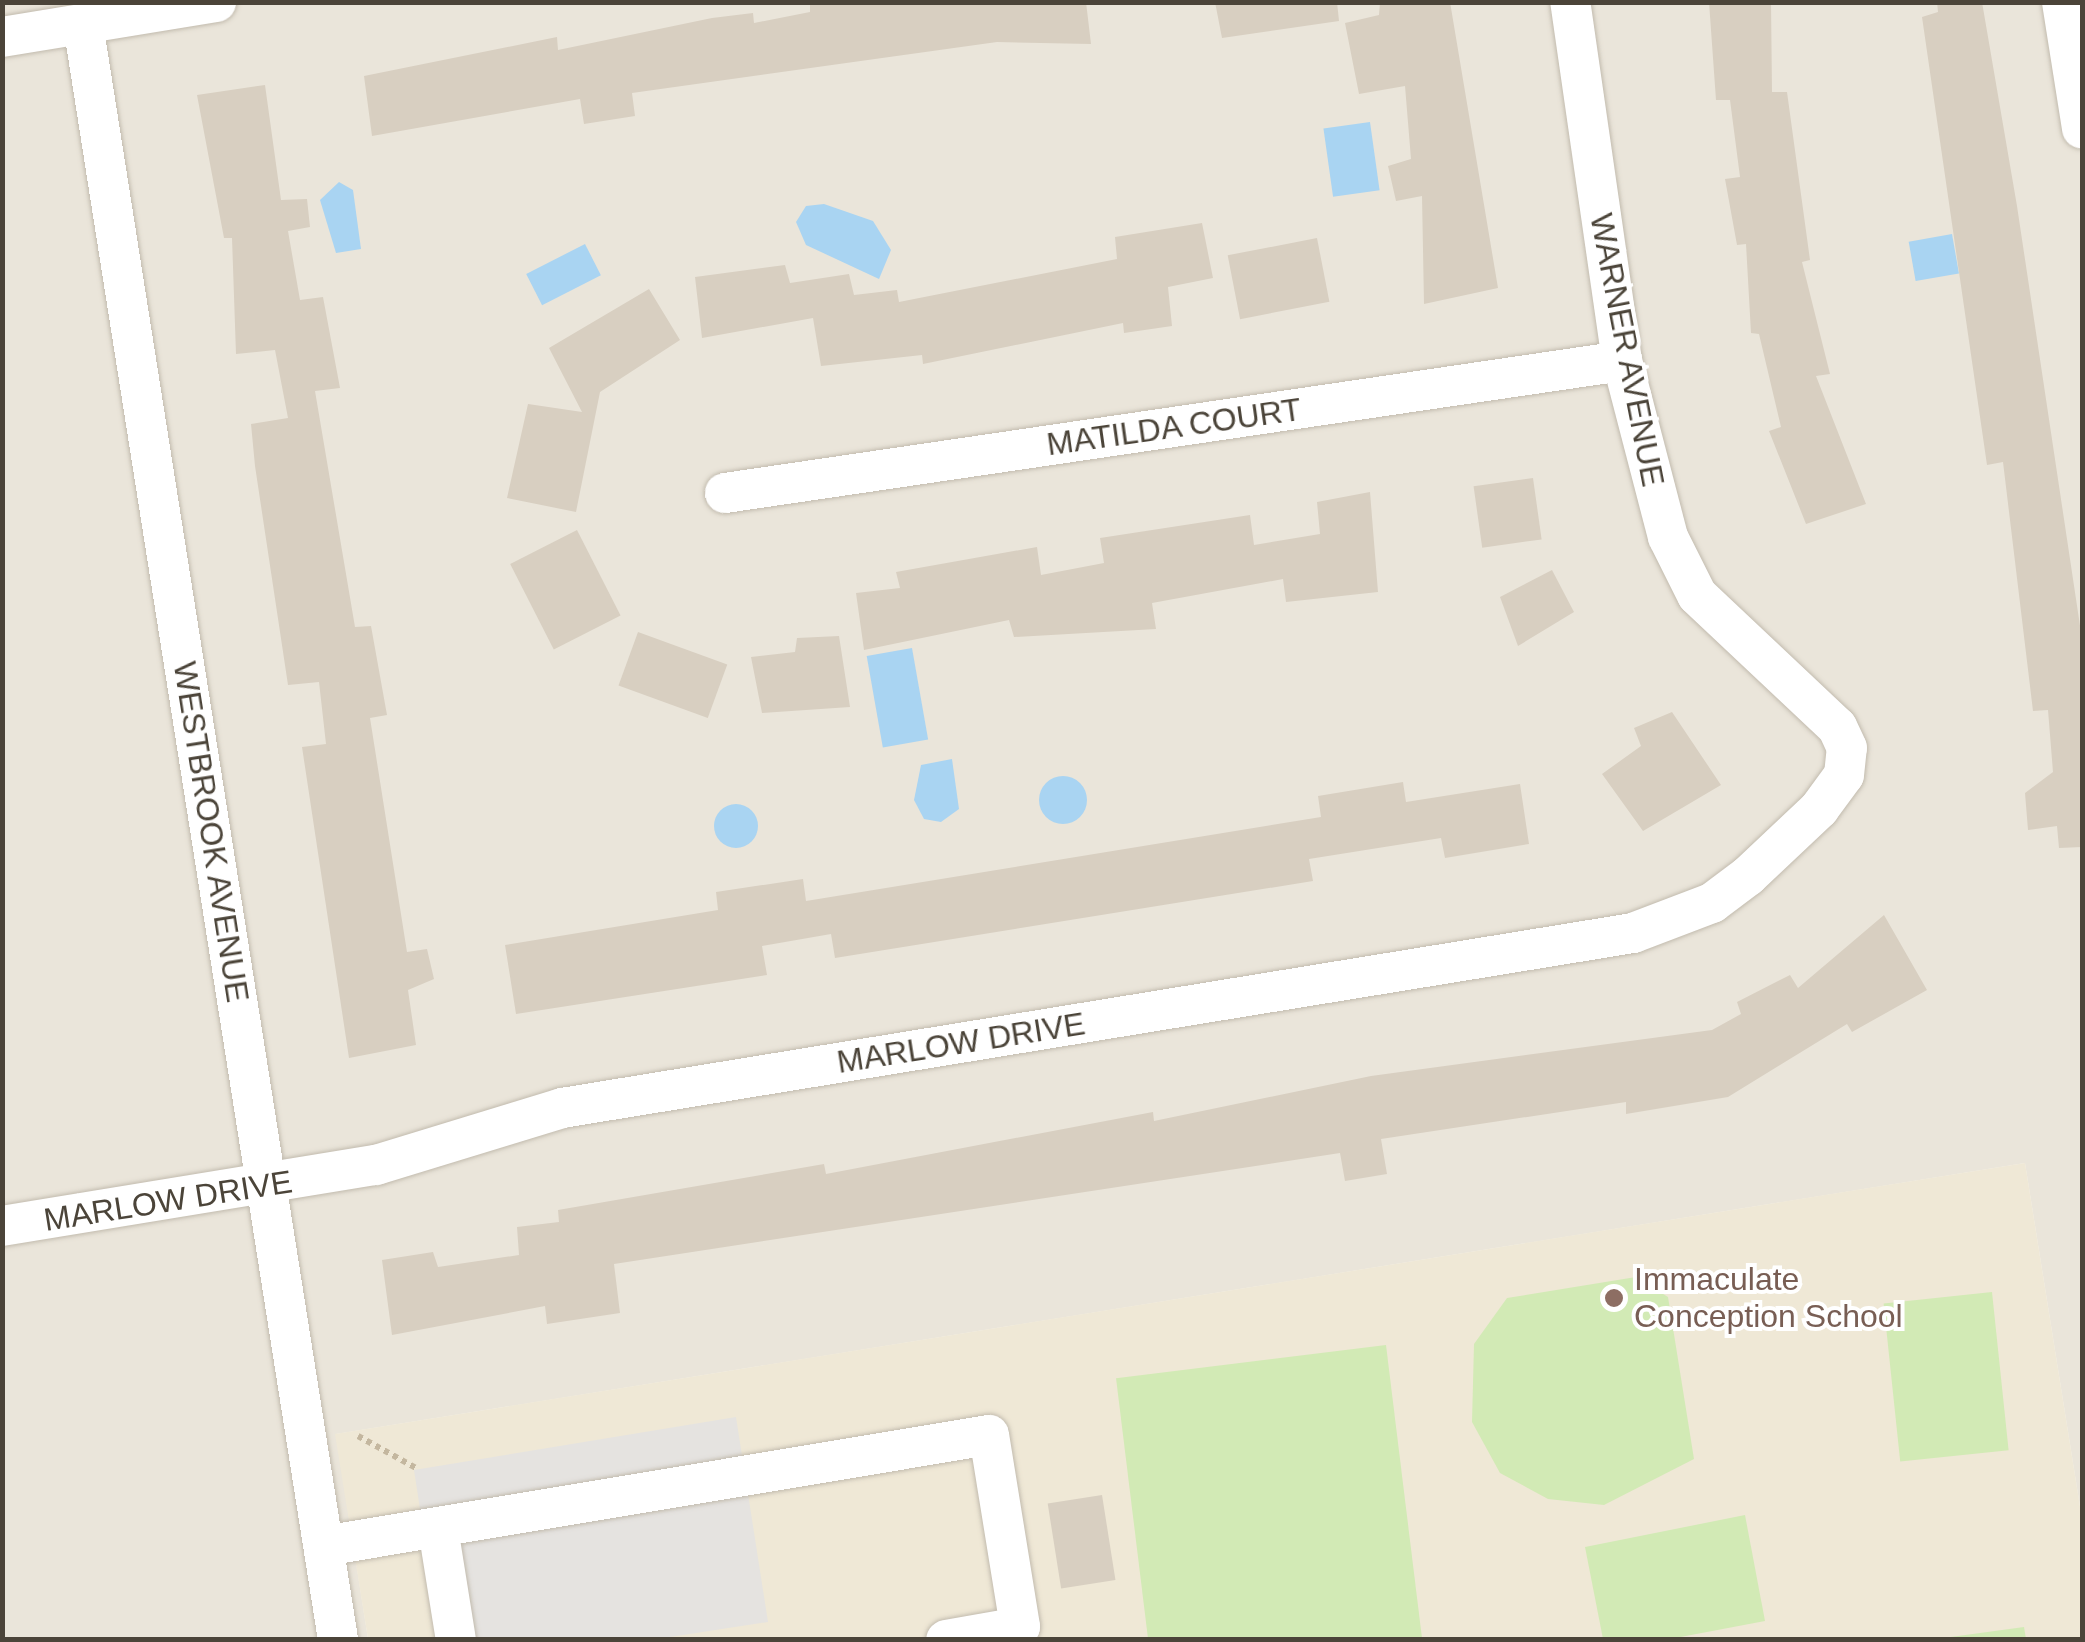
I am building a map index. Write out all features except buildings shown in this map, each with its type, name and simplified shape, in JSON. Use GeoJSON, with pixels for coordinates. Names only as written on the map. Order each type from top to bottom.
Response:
{"type":"FeatureCollection","features":[{"type":"Feature","properties":{"kind":"street"},"geometry":{"type":"LineString","coordinates":[[2,37],[216,2]]}},
{"type":"Feature","properties":{"kind":"street","name":"WARNER AVENUE"},"geometry":{"type":"LineString","coordinates":[[1570,2],[1622,361],[1644,472],[1697,596],[1837,728],[1846,748]]}},
{"type":"Feature","properties":{"kind":"street"},"geometry":{"type":"LineString","coordinates":[[2062,2],[2082,128]]}},
{"type":"Feature","properties":{"kind":"street","name":"WESTBROOK AVENUE"},"geometry":{"type":"LineString","coordinates":[[84,24],[338,1640]]}},
{"type":"Feature","properties":{"kind":"street","name":"MATILDA COURT"},"geometry":{"type":"LineString","coordinates":[[726,493],[1622,361]]}},
{"type":"Feature","properties":{"kind":"street","name":"MARLOW DRIVE"},"geometry":{"type":"LineString","coordinates":[[2,1226],[376,1166],[562,1108],[1633,933],[1712,902],[1787,842],[1844,775],[1846,748]]}},
{"type":"Feature","properties":{"kind":"street"},"geometry":{"type":"LineString","coordinates":[[324,1546],[988,1436],[1020,1627],[946,1640]]}},
{"type":"Feature","properties":{"kind":"street"},"geometry":{"type":"LineString","coordinates":[[438,1528],[456,1640]]}},
{"type":"Feature","properties":{"kind":"path"},"geometry":{"type":"LineString","coordinates":[[358,1436],[418,1470]]}},
{"type":"Feature","properties":{"kind":"shaded area"},"geometry":{"type":"Polygon","coordinates":[[[3,3],[2082,3],[2082,1519],[2025,1163],[336,1434],[368,1639],[3,1640],[3,3]]]}},
{"type":"Feature","properties":{"kind":"shaded area","name":"Immaculate Conception School"},"geometry":{"type":"Polygon","coordinates":[[[2025,1163],[2082,1519],[2082,1639],[368,1639],[335,1434],[2025,1163]]]}},
{"type":"Feature","properties":{"kind":"shaded area"},"geometry":{"type":"Polygon","coordinates":[[[736,1417],[768,1622],[657,1639],[440,1639],[414,1470],[736,1417]]]}},
{"type":"Feature","properties":{"kind":"green space"},"geometry":{"type":"Polygon","coordinates":[[[1636,1277],[1668,1297],[1694,1459],[1604,1505],[1548,1499],[1500,1473],[1472,1422],[1474,1344],[1507,1298],[1636,1277]]]}},
{"type":"Feature","properties":{"kind":"green space"},"geometry":{"type":"Polygon","coordinates":[[[1992,1292],[2009,1450],[1900,1462],[1884,1303],[1992,1292]]]}},
{"type":"Feature","properties":{"kind":"green space"},"geometry":{"type":"Polygon","coordinates":[[[1386,1345],[1422,1639],[1148,1640],[1116,1378],[1386,1345]]]}},
{"type":"Feature","properties":{"kind":"green space"},"geometry":{"type":"Polygon","coordinates":[[[1745,1515],[1765,1621],[1670,1639],[1603,1639],[1585,1547],[1745,1515]]]}},
{"type":"Feature","properties":{"kind":"green space"},"geometry":{"type":"Polygon","coordinates":[[[2024,1627],[2026,1639],[1936,1639],[2024,1627]]]}},
{"type":"Feature","properties":{"kind":"water"},"geometry":{"type":"Polygon","coordinates":[[[1370,122],[1380,190],[1333,197],[1323,129],[1370,122]]]}},
{"type":"Feature","properties":{"kind":"water"},"geometry":{"type":"Polygon","coordinates":[[[339,182],[353,190],[361,249],[336,253],[320,200],[339,182]]]}},
{"type":"Feature","properties":{"kind":"water"},"geometry":{"type":"Polygon","coordinates":[[[824,204],[873,221],[891,250],[879,279],[806,245],[796,222],[806,206],[824,204]]]}},
{"type":"Feature","properties":{"kind":"water"},"geometry":{"type":"Polygon","coordinates":[[[1952,234],[1959,273],[1916,281],[1909,242],[1952,234]]]}},
{"type":"Feature","properties":{"kind":"water"},"geometry":{"type":"Polygon","coordinates":[[[585,244],[601,275],[542,305],[526,274],[585,244]]]}},
{"type":"Feature","properties":{"kind":"water"},"geometry":{"type":"Polygon","coordinates":[[[912,648],[928,740],[883,748],[867,656],[912,648]]]}},
{"type":"Feature","properties":{"kind":"water"},"geometry":{"type":"Polygon","coordinates":[[[952,759],[959,809],[941,822],[924,819],[914,800],[921,765],[952,759]]]}},
{"type":"Feature","properties":{"kind":"water"},"geometry":{"type":"Polygon","coordinates":[[[1063,776],[1080,783],[1087,800],[1080,817],[1063,824],[1046,817],[1039,800],[1046,783],[1063,776]]]}},
{"type":"Feature","properties":{"kind":"water"},"geometry":{"type":"Polygon","coordinates":[[[736,804],[752,810],[758,826],[752,842],[736,848],[720,842],[714,826],[720,810],[736,804]]]}},
{"type":"Feature","properties":{"kind":"place","name":"Immaculate Conception School"},"geometry":{"type":"Point","coordinates":[1614,1298]}}]}
